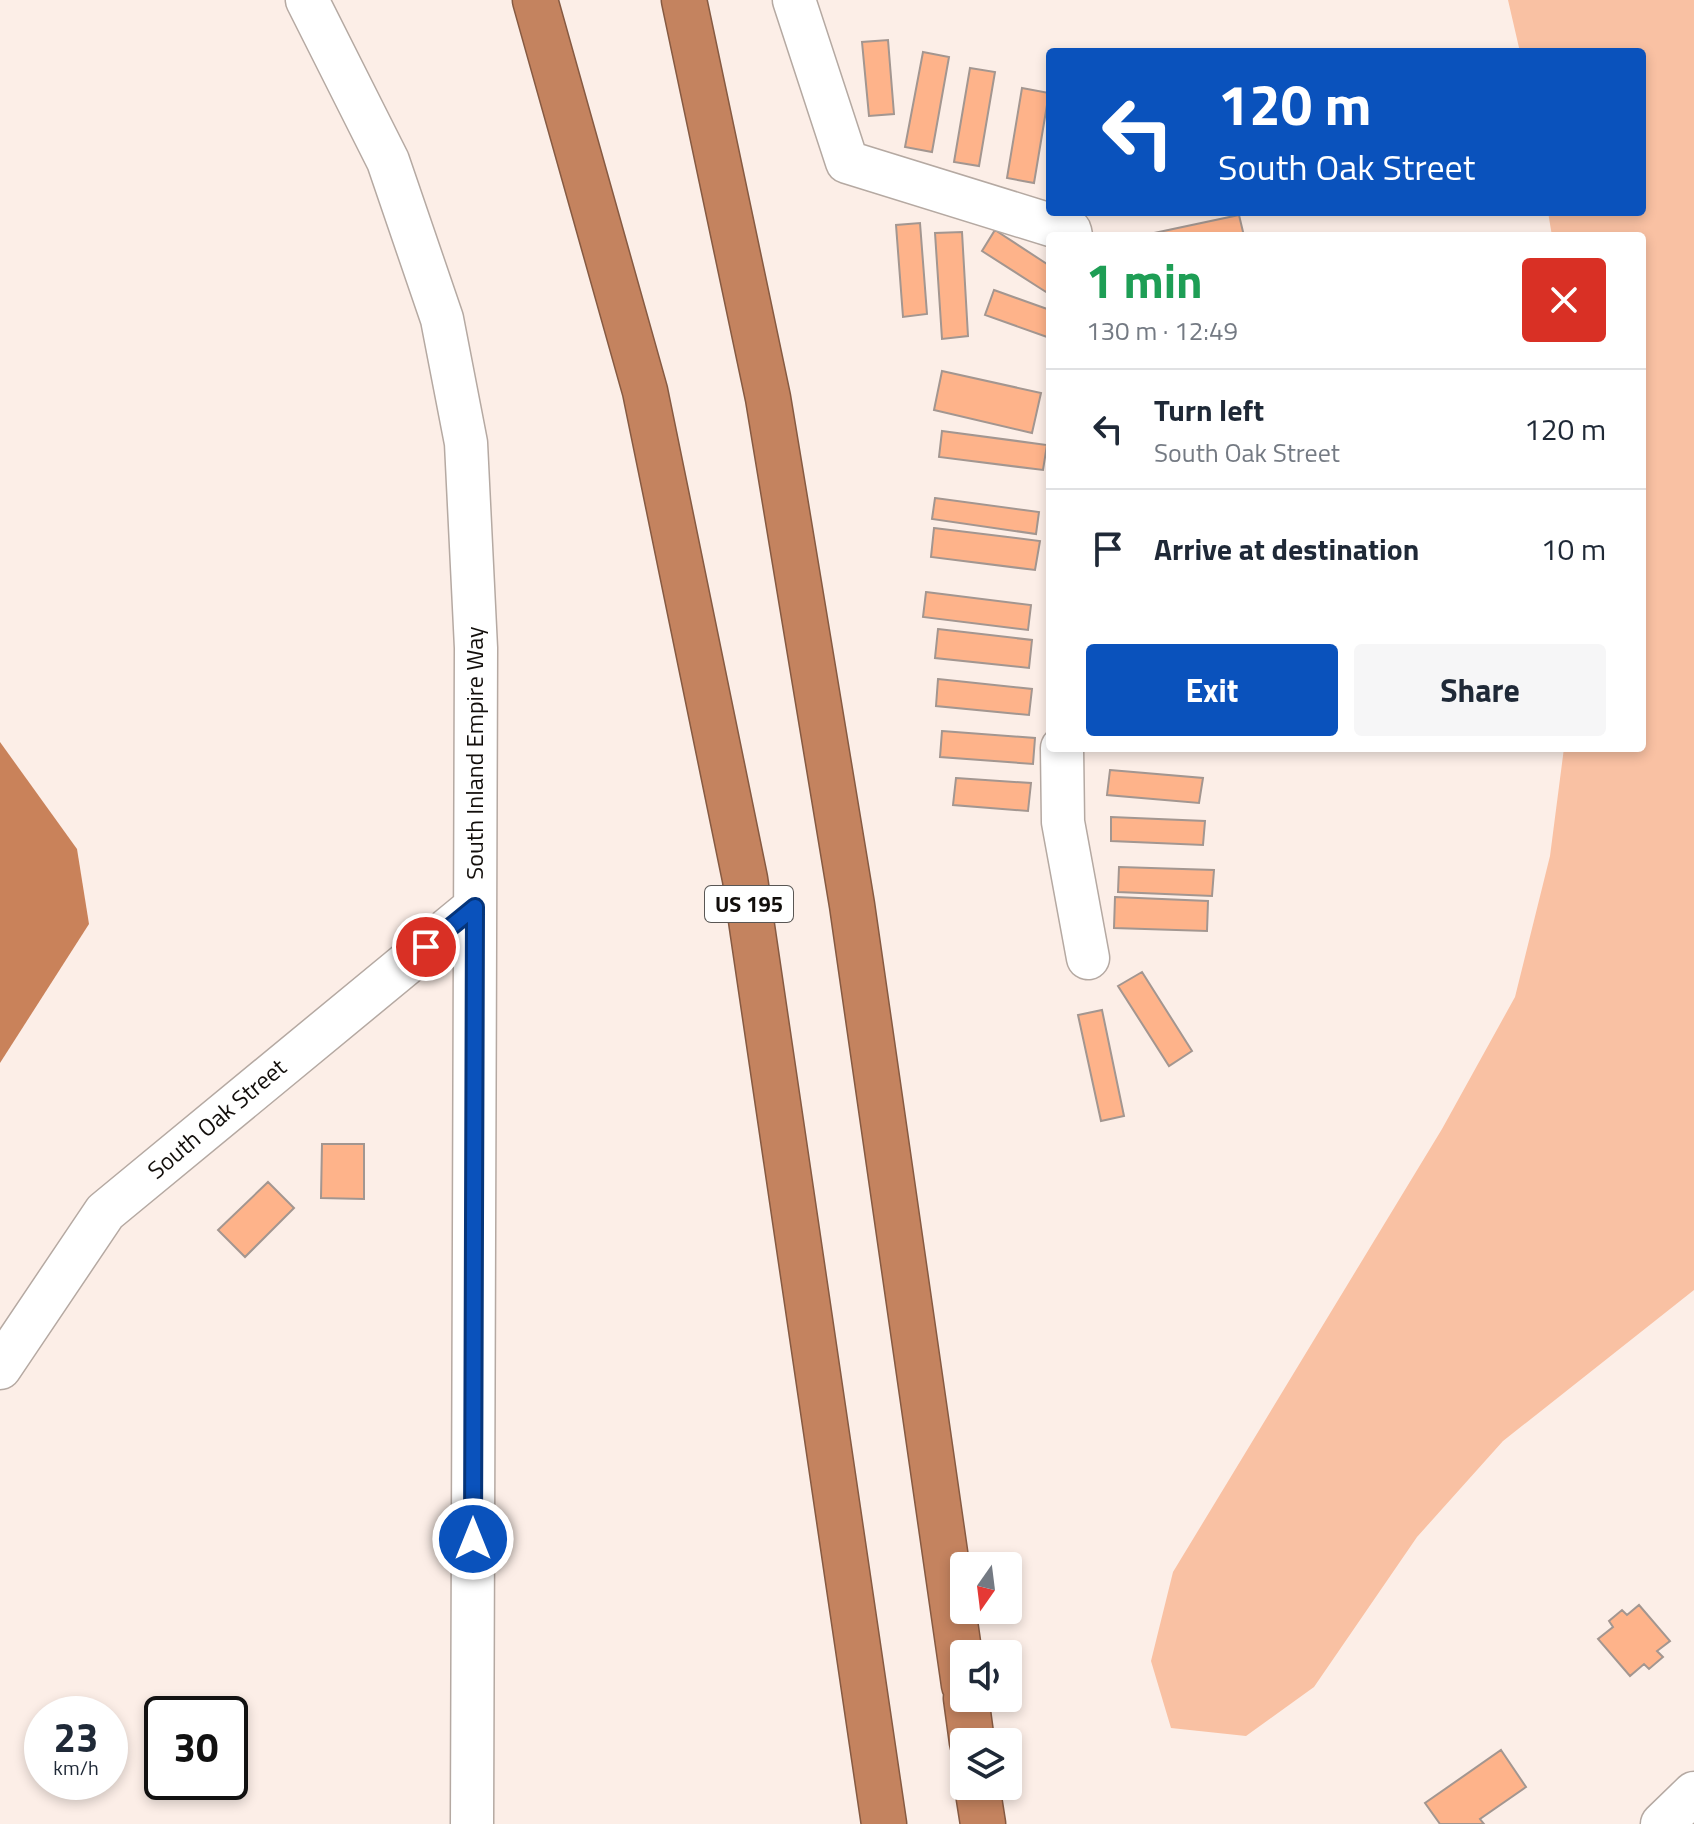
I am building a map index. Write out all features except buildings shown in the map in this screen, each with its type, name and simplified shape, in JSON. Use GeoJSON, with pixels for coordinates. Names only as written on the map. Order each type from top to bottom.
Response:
{"type":"FeatureCollection","features":[{"type":"Feature","properties":{"kind":"highway","name":"US 195"},"geometry":{"type":"LineString","coordinates":[[535,0],[645,391],[745,879],[884,1824]]}},
{"type":"Feature","properties":{"kind":"highway"},"geometry":{"type":"LineString","coordinates":[[684,0],[768,398],[852,905],[958,1640]]}},
{"type":"Feature","properties":{"kind":"highway"},"geometry":{"type":"LineString","coordinates":[[979,1800],[983,1824]]}},
{"type":"Feature","properties":{"kind":"street","name":"South Inland Empire Way"},"geometry":{"type":"LineString","coordinates":[[307,0],[388,161],[442,319],[466,443],[476,648],[472,1824]]}},
{"type":"Feature","properties":{"kind":"street"},"geometry":{"type":"LineString","coordinates":[[794,0],[847,162],[1070,232]]}},
{"type":"Feature","properties":{"kind":"street"},"geometry":{"type":"LineString","coordinates":[[1062,752],[1063,822],[1088,958]]}},
{"type":"Feature","properties":{"kind":"street","name":"South Oak Street"},"geometry":{"type":"LineString","coordinates":[[0,1368],[105,1212],[475,907]]}},
{"type":"Feature","properties":{"kind":"street"},"geometry":{"type":"LineString","coordinates":[[1662,1824],[1694,1793]]}},
{"type":"Feature","properties":{"kind":"shaded area"},"geometry":{"type":"Polygon","coordinates":[[[1508,0],[1694,0],[1694,1290],[1503,1441],[1417,1537],[1314,1687],[1246,1736],[1171,1728],[1151,1661],[1173,1572],[1442,1129],[1515,997],[1550,856],[1563,752],[1646,752],[1646,232],[1551,232],[1549,216],[1646,216],[1646,48],[1519,48],[1508,0]]]}},
{"type":"Feature","properties":{"kind":"shaded area"},"geometry":{"type":"Polygon","coordinates":[[[0,742],[77,849],[89,924],[0,1063],[0,742]]]}},
{"type":"Feature","properties":{"kind":"route"},"geometry":{"type":"LineString","coordinates":[[426,947],[475,907],[473,1539]]}}]}
